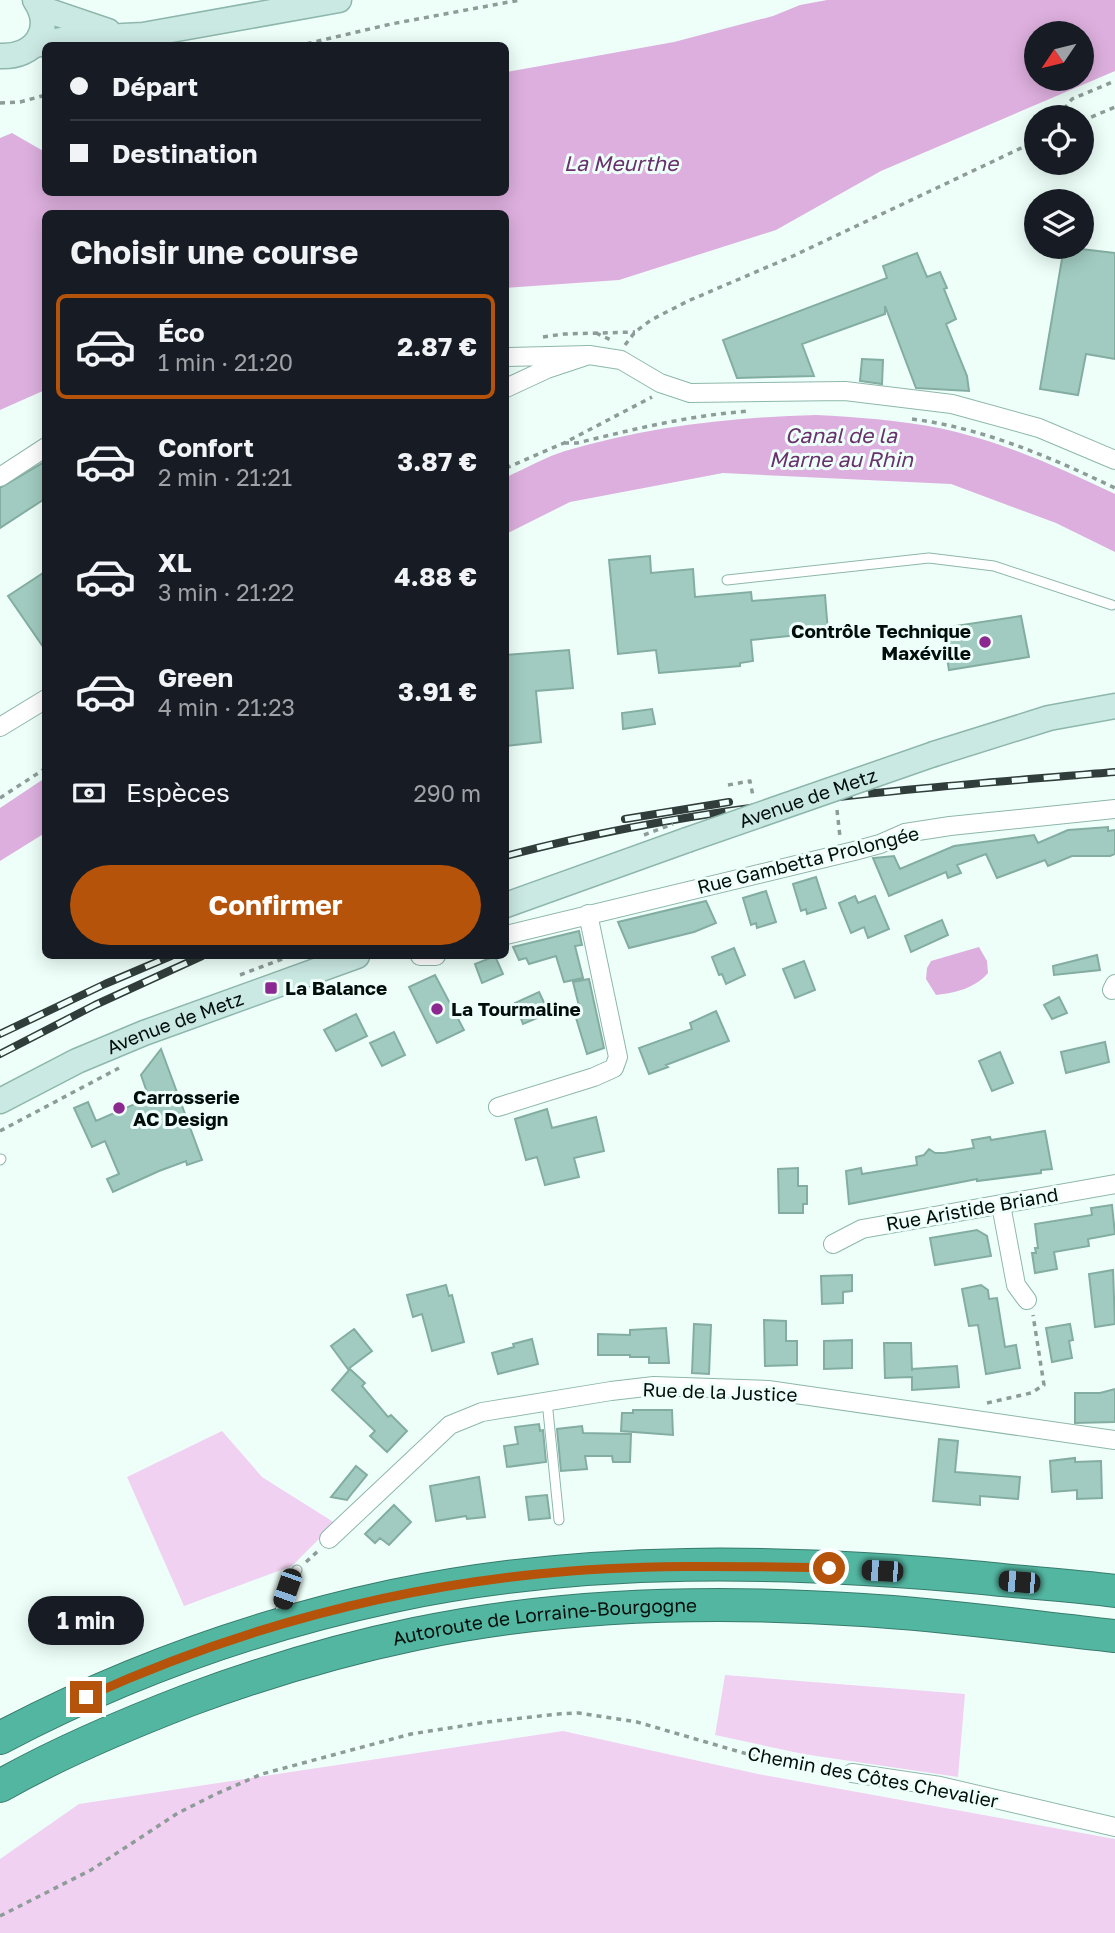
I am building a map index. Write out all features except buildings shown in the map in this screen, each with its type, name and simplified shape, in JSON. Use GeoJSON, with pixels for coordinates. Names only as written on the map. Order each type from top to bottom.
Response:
{"type":"FeatureCollection","features":[{"type":"Feature","properties":{"kind":"highway"},"geometry":{"type":"LineString","coordinates":[[0,1738],[111,1685],[275,1626],[396,1595],[537,1574],[602,1569],[720,1566],[829,1568],[936,1574],[1115,1591]]}},
{"type":"Feature","properties":{"kind":"highway","name":"Autoroute de Lorraine-Bourgogne"},"geometry":{"type":"LineString","coordinates":[[0,1786],[128,1723],[245,1679],[366,1645],[485,1622],[555,1613],[677,1605],[863,1610],[1115,1636]]}},
{"type":"Feature","properties":{"kind":"main road"},"geometry":{"type":"LineString","coordinates":[[48,42],[66,38],[143,35],[339,0]]}},
{"type":"Feature","properties":{"kind":"main road"},"geometry":{"type":"LineString","coordinates":[[38,4],[122,35]]}},
{"type":"Feature","properties":{"kind":"main road"},"geometry":{"type":"LineString","coordinates":[[0,56],[12,57],[25,53],[35,45],[43,20],[38,4]]}},
{"type":"Feature","properties":{"kind":"main road"},"geometry":{"type":"LineString","coordinates":[[35,45],[42,43]]}},
{"type":"Feature","properties":{"kind":"main road","name":"Avenue de Metz"},"geometry":{"type":"LineString","coordinates":[[509,904],[933,754],[1049,718],[1115,706]]}},
{"type":"Feature","properties":{"kind":"main road","name":"Avenue de Metz"},"geometry":{"type":"LineString","coordinates":[[0,1101],[77,1061],[144,1033],[349,959]]}},
{"type":"Feature","properties":{"kind":"street"},"geometry":{"type":"LineString","coordinates":[[509,387],[547,369],[589,355]]}},
{"type":"Feature","properties":{"kind":"street"},"geometry":{"type":"LineString","coordinates":[[509,357],[589,355],[621,360],[660,383],[690,393],[845,391],[952,404],[1040,428],[1115,460]]}},
{"type":"Feature","properties":{"kind":"street"},"geometry":{"type":"LineString","coordinates":[[0,477],[42,450]]}},
{"type":"Feature","properties":{"kind":"street"},"geometry":{"type":"LineString","coordinates":[[3,720],[42,701]]}},
{"type":"Feature","properties":{"kind":"street","name":"Rue Gambetta Prolongée"},"geometry":{"type":"LineString","coordinates":[[509,934],[854,851],[905,833],[1115,809]]}},
{"type":"Feature","properties":{"kind":"street"},"geometry":{"type":"LineString","coordinates":[[498,1107],[594,1077],[614,1068],[618,1058],[588,914]]}},
{"type":"Feature","properties":{"kind":"street","name":"Rue Aristide Briand"},"geometry":{"type":"LineString","coordinates":[[832,1244],[862,1229],[1115,1184]]}},
{"type":"Feature","properties":{"kind":"street"},"geometry":{"type":"LineString","coordinates":[[1000,1205],[1016,1284],[1027,1300]]}},
{"type":"Feature","properties":{"kind":"street","name":"Rue de la Justice"},"geometry":{"type":"LineString","coordinates":[[329,1539],[450,1425],[482,1412],[654,1386],[768,1390],[1115,1440]]}},
{"type":"Feature","properties":{"kind":"street","name":"Chemin des Côtes Chevalier"},"geometry":{"type":"LineString","coordinates":[[852,1773],[940,1786],[1115,1827]]}},
{"type":"Feature","properties":{"kind":"lane"},"geometry":{"type":"LineString","coordinates":[[727,580],[929,558],[994,566],[1112,605]]}},
{"type":"Feature","properties":{"kind":"lane"},"geometry":{"type":"LineString","coordinates":[[547,1401],[559,1520]]}},
{"type":"Feature","properties":{"kind":"lane"},"geometry":{"type":"LineString","coordinates":[[275,1626],[287,1589],[297,1570]]}},
{"type":"Feature","properties":{"kind":"path"},"geometry":{"type":"LineString","coordinates":[[314,42],[391,24],[520,0]]}},
{"type":"Feature","properties":{"kind":"path"},"geometry":{"type":"LineString","coordinates":[[1067,105],[1072,99],[1115,81]]}},
{"type":"Feature","properties":{"kind":"path"},"geometry":{"type":"LineString","coordinates":[[0,103],[20,102],[42,96]]}},
{"type":"Feature","properties":{"kind":"path"},"geometry":{"type":"LineString","coordinates":[[1094,116],[1115,107]]}},
{"type":"Feature","properties":{"kind":"path"},"geometry":{"type":"LineString","coordinates":[[539,337],[635,332],[651,320],[688,301],[793,256],[1024,147]]}},
{"type":"Feature","properties":{"kind":"path"},"geometry":{"type":"LineString","coordinates":[[509,467],[564,443],[654,396],[660,383]]}},
{"type":"Feature","properties":{"kind":"path"},"geometry":{"type":"LineString","coordinates":[[564,443],[577,443],[668,421],[712,414],[760,411]]}},
{"type":"Feature","properties":{"kind":"path"},"geometry":{"type":"LineString","coordinates":[[905,418],[932,421],[1021,446],[1115,488]]}},
{"type":"Feature","properties":{"kind":"path"},"geometry":{"type":"LineString","coordinates":[[0,798],[42,771]]}},
{"type":"Feature","properties":{"kind":"path"},"geometry":{"type":"LineString","coordinates":[[728,785],[750,781],[753,796]]}},
{"type":"Feature","properties":{"kind":"path"},"geometry":{"type":"LineString","coordinates":[[837,809],[841,841]]}},
{"type":"Feature","properties":{"kind":"path"},"geometry":{"type":"LineString","coordinates":[[0,1131],[121,1067]]}},
{"type":"Feature","properties":{"kind":"path"},"geometry":{"type":"LineString","coordinates":[[982,1404],[1031,1393],[1044,1385],[1033,1315],[1027,1300]]}},
{"type":"Feature","properties":{"kind":"path"},"geometry":{"type":"LineString","coordinates":[[297,1570],[329,1539]]}},
{"type":"Feature","properties":{"kind":"path","name":"Chemin des Côtes Chevalier"},"geometry":{"type":"LineString","coordinates":[[0,1916],[91,1870],[178,1813],[262,1774],[411,1734],[568,1713],[637,1722],[761,1758],[796,1766],[852,1773]]}},
{"type":"Feature","properties":{"kind":"shaded area"},"geometry":{"type":"Polygon","coordinates":[[[222,1431],[262,1477],[335,1523],[292,1566],[184,1606],[127,1477],[222,1431]]]}},
{"type":"Feature","properties":{"kind":"shaded area"},"geometry":{"type":"Polygon","coordinates":[[[725,1675],[965,1694],[958,1777],[803,1754],[715,1735],[725,1675]]]}},
{"type":"Feature","properties":{"kind":"shaded area"},"geometry":{"type":"Polygon","coordinates":[[[563,1731],[758,1774],[1115,1839],[1115,1933],[0,1933],[0,1859],[79,1804],[563,1731]]]}},
{"type":"Feature","properties":{"kind":"water","name":"La Meurthe"},"geometry":{"type":"Polygon","coordinates":[[[827,0],[1115,0],[1115,71],[1094,80],[1094,21],[1024,21],[1024,91],[1068,91],[1035,105],[1024,105],[1024,110],[881,171],[776,230],[619,280],[509,288],[509,210],[42,210],[42,391],[0,410],[0,138],[12,133],[42,150],[42,196],[509,196],[509,71],[674,42],[773,16],[800,5],[827,0]]]}},
{"type":"Feature","properties":{"kind":"water","name":"Canal de la Marne au Rhin"},"geometry":{"type":"Polygon","coordinates":[[[816,415],[924,425],[962,433],[1029,456],[1115,494],[1115,552],[1056,523],[951,484],[723,473],[570,502],[509,532],[509,476],[558,454],[596,443],[689,425],[816,415]]]}},
{"type":"Feature","properties":{"kind":"water"},"geometry":{"type":"Polygon","coordinates":[[[42,780],[42,835],[0,861],[0,808],[42,780]]]}},
{"type":"Feature","properties":{"kind":"water"},"geometry":{"type":"Polygon","coordinates":[[[979,947],[987,961],[988,973],[965,989],[936,995],[926,979],[931,961],[979,947]]]}},
{"type":"Feature","properties":{"kind":"railway"},"geometry":{"type":"LineString","coordinates":[[509,855],[656,823],[808,800],[1115,772]]}},
{"type":"Feature","properties":{"kind":"railway"},"geometry":{"type":"LineString","coordinates":[[625,819],[729,802]]}},
{"type":"Feature","properties":{"kind":"railway"},"geometry":{"type":"LineString","coordinates":[[0,1034],[164,959]]}},
{"type":"Feature","properties":{"kind":"railway"},"geometry":{"type":"LineString","coordinates":[[0,1054],[95,1005],[195,959]]}},
{"type":"Feature","properties":{"kind":"place","name":"Contrôle Technique Maxéville"},"geometry":{"type":"Point","coordinates":[985,642]}},
{"type":"Feature","properties":{"kind":"place","name":"La Balance"},"geometry":{"type":"Point","coordinates":[271,988]}},
{"type":"Feature","properties":{"kind":"place","name":"La Tourmaline"},"geometry":{"type":"Point","coordinates":[437,1009]}},
{"type":"Feature","properties":{"kind":"place","name":"Carrosserie AC Design"},"geometry":{"type":"Point","coordinates":[119,1108]}},
{"type":"Feature","properties":{"kind":"route"},"geometry":{"type":"LineString","coordinates":[[86,1697],[192,1654],[275,1626],[396,1595],[537,1574],[602,1569],[720,1566],[829,1568]]}}]}
